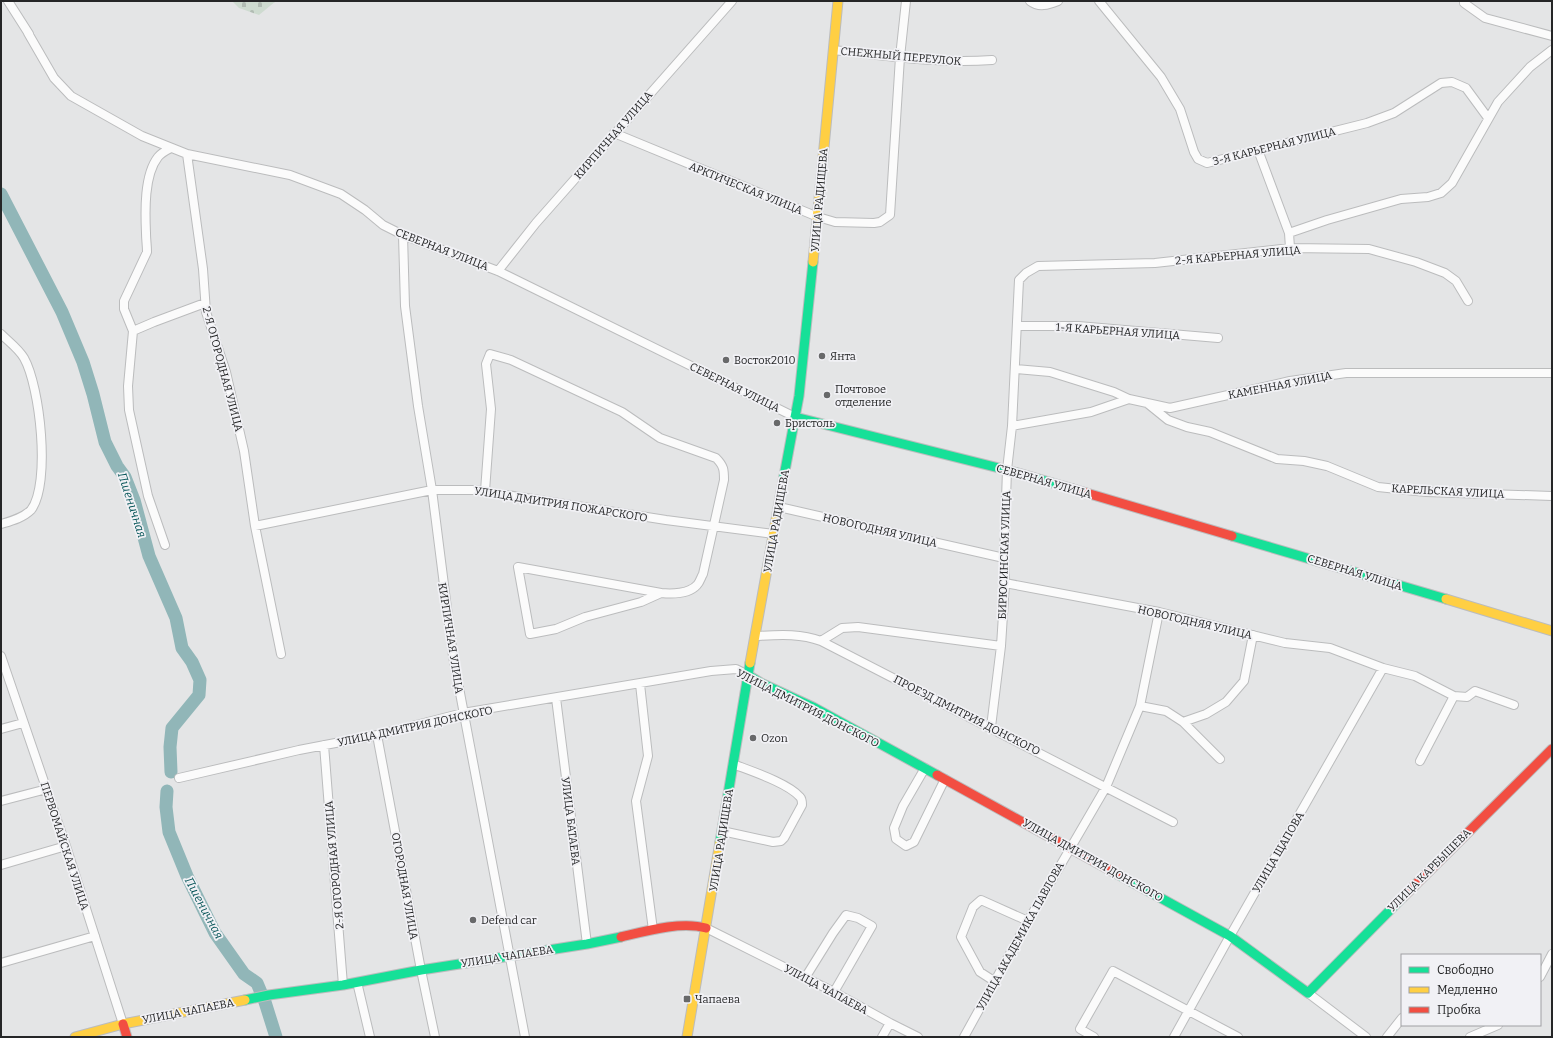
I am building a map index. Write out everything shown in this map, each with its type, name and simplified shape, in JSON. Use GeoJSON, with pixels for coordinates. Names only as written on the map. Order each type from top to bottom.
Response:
{"type":"FeatureCollection","features":[{"type":"Feature","properties":{"kind":"main road","name":"УЛИЦА РАДИЩЕВА"},"geometry":{"type":"LineString","coordinates":[[687,1037],[748,675],[795,417],[818,217],[838,1]]}},
{"type":"Feature","properties":{"kind":"main road","name":"СЕВЕРНАЯ УЛИЦА"},"geometry":{"type":"LineString","coordinates":[[795,417],[1007,470],[1276,548],[1552,631]]}},
{"type":"Feature","properties":{"kind":"main road","name":"УЛИЦА ДМИТРИЯ ДОНСКОГО"},"geometry":{"type":"LineString","coordinates":[[748,675],[761,683],[813,707],[1230,936],[1308,992]]}},
{"type":"Feature","properties":{"kind":"main road","name":"УЛИЦА КАРБЫШЕВА"},"geometry":{"type":"LineString","coordinates":[[1308,992],[1552,750]]}},
{"type":"Feature","properties":{"kind":"main road","name":"УЛИЦА ЧАПАЕВА"},"geometry":{"type":"LineString","coordinates":[[75,1037],[123,1024],[270,995],[343,985],[421,970],[587,944],[653,930],[695,925],[706,928]]}},
{"type":"Feature","properties":{"kind":"main road","name":"ПЕРВОМАЙСКАЯ УЛИЦА"},"geometry":{"type":"LineString","coordinates":[[123,1024],[127,1037]]}},
{"type":"Feature","properties":{"kind":"street","name":"СЕВЕРНАЯ УЛИЦА"},"geometry":{"type":"LineString","coordinates":[[8,1],[54,78],[71,96],[142,136],[187,154],[290,175],[341,194],[365,210],[383,226],[498,271],[795,417]]}},
{"type":"Feature","properties":{"kind":"street","name":"КИРПИЧНАЯ УЛИЦА"},"geometry":{"type":"LineString","coordinates":[[498,271],[536,223],[614,133],[732,1]]}},
{"type":"Feature","properties":{"kind":"street"},"geometry":{"type":"LineString","coordinates":[[900,57],[906,1]]}},
{"type":"Feature","properties":{"kind":"street"},"geometry":{"type":"LineString","coordinates":[[1030,1],[1036,5],[1049,5],[1058,1]]}},
{"type":"Feature","properties":{"kind":"street","name":"3-Я КАРЬЕРНАЯ УЛИЦА"},"geometry":{"type":"LineString","coordinates":[[1099,1],[1161,77],[1180,109],[1194,152],[1198,159],[1207,163],[1367,123],[1387,116],[1441,84],[1452,82],[1466,88],[1488,118]]}},
{"type":"Feature","properties":{"kind":"street"},"geometry":{"type":"LineString","coordinates":[[1464,3],[1485,18],[1552,36]]}},
{"type":"Feature","properties":{"kind":"street","name":"СНЕЖНЫЙ ПЕРЕУЛОК"},"geometry":{"type":"LineString","coordinates":[[833,50],[946,62],[992,60]]}},
{"type":"Feature","properties":{"kind":"street","name":"2-Я КАРЬЕРНАЯ УЛИЦА"},"geometry":{"type":"LineString","coordinates":[[1289,233],[1327,220],[1401,199],[1428,197],[1441,193],[1452,183],[1498,102],[1530,67],[1552,50]]}},
{"type":"Feature","properties":{"kind":"street","name":"АРКТИЧЕСКАЯ УЛИЦА"},"geometry":{"type":"LineString","coordinates":[[614,133],[818,217],[835,222],[880,222],[890,214],[900,57]]}},
{"type":"Feature","properties":{"kind":"street"},"geometry":{"type":"LineString","coordinates":[[165,545],[148,496],[129,410],[128,386],[133,331],[124,309],[124,301],[147,252],[148,244],[146,235],[148,181],[152,167],[159,156],[171,148]]}},
{"type":"Feature","properties":{"kind":"street"},"geometry":{"type":"LineString","coordinates":[[1258,150],[1289,233],[1290,248]]}},
{"type":"Feature","properties":{"kind":"street","name":"2-Я ОГОРОДНАЯ УЛИЦА"},"geometry":{"type":"LineString","coordinates":[[187,154],[203,269],[206,312],[226,372],[244,451],[255,526],[281,654]]}},
{"type":"Feature","properties":{"kind":"street","name":"КИРПИЧНАЯ УЛИЦА"},"geometry":{"type":"LineString","coordinates":[[403,235],[405,306],[418,406],[432,490],[452,656],[525,1037]]}},
{"type":"Feature","properties":{"kind":"street","name":"2-Я КАРЬЕРНАЯ УЛИЦА"},"geometry":{"type":"LineString","coordinates":[[1019,280],[1026,272],[1038,266],[1154,263],[1290,248],[1369,249],[1416,262],[1445,273],[1456,282],[1468,301]]}},
{"type":"Feature","properties":{"kind":"street","name":"БИРЮСИНСКАЯ УЛИЦА"},"geometry":{"type":"LineString","coordinates":[[991,728],[1005,583],[1004,558],[1007,470],[1012,426],[1019,280]]}},
{"type":"Feature","properties":{"kind":"street"},"geometry":{"type":"LineString","coordinates":[[133,331],[205,303]]}},
{"type":"Feature","properties":{"kind":"street","name":"1-Я КАРЬЕРНАЯ УЛИЦА"},"geometry":{"type":"LineString","coordinates":[[1017,326],[1078,326],[1218,338]]}},
{"type":"Feature","properties":{"kind":"street"},"geometry":{"type":"LineString","coordinates":[[1,334],[19,351],[30,371],[35,387],[40,423],[42,456],[40,477],[34,503],[30,510],[22,517],[1,524]]}},
{"type":"Feature","properties":{"kind":"street"},"geometry":{"type":"LineString","coordinates":[[485,491],[491,409],[486,364],[490,354],[511,360],[622,412],[660,438],[716,458],[721,463],[724,470],[724,480],[703,574],[697,586],[690,590],[674,594],[661,593],[518,567],[530,634],[556,629],[585,617],[641,602],[661,593]]}},
{"type":"Feature","properties":{"kind":"street","name":"КАМЕННАЯ УЛИЦА"},"geometry":{"type":"LineString","coordinates":[[1015,368],[1050,372],[1114,392],[1129,399],[1170,408],[1290,381],[1346,373],[1552,373]]}},
{"type":"Feature","properties":{"kind":"street"},"geometry":{"type":"LineString","coordinates":[[1012,426],[1091,412],[1129,399]]}},
{"type":"Feature","properties":{"kind":"street","name":"КАРЕЛЬСКАЯ УЛИЦА"},"geometry":{"type":"LineString","coordinates":[[1146,403],[1168,420],[1187,427],[1210,432],[1277,460],[1304,461],[1327,466],[1378,487],[1426,492],[1552,496]]}},
{"type":"Feature","properties":{"kind":"street","name":"УЛИЦА ДМИТРИЯ ПОЖАРСКОГО"},"geometry":{"type":"LineString","coordinates":[[255,526],[432,490],[475,490],[774,534]]}},
{"type":"Feature","properties":{"kind":"street","name":"НОВОГОДНЯЯ УЛИЦА"},"geometry":{"type":"LineString","coordinates":[[779,507],[1004,558]]}},
{"type":"Feature","properties":{"kind":"street","name":"НОВОГОДНЯЯ УЛИЦА"},"geometry":{"type":"LineString","coordinates":[[1005,583],[1159,612],[1285,643],[1330,648],[1383,668],[1415,676],[1454,696]]}},
{"type":"Feature","properties":{"kind":"street","name":"УЛИЦА АКАДЕМИКА ПАВЛОВА"},"geometry":{"type":"LineString","coordinates":[[964,1037],[1028,921],[1106,787],[1140,706],[1159,612]]}},
{"type":"Feature","properties":{"kind":"street"},"geometry":{"type":"LineString","coordinates":[[821,641],[842,628],[858,627],[1000,646]]}},
{"type":"Feature","properties":{"kind":"street","name":"ПРОЕЗД ДМИТРИЯ ДОНСКОГО"},"geometry":{"type":"LineString","coordinates":[[755,636],[793,634],[808,636],[821,641],[1173,822]]}},
{"type":"Feature","properties":{"kind":"street"},"geometry":{"type":"LineString","coordinates":[[1183,722],[1206,714],[1226,702],[1244,682],[1253,635]]}},
{"type":"Feature","properties":{"kind":"street","name":"ПЕРВОМАЙСКАЯ УЛИЦА"},"geometry":{"type":"LineString","coordinates":[[1,656],[66,846],[123,1024]]}},
{"type":"Feature","properties":{"kind":"street","name":"УЛИЦА ЩАПОВА"},"geometry":{"type":"LineString","coordinates":[[1174,1037],[1383,668]]}},
{"type":"Feature","properties":{"kind":"street","name":"УЛИЦА ДМИТРИЯ ДОНСКОГО"},"geometry":{"type":"LineString","coordinates":[[179,778],[299,750],[378,735],[463,713],[711,671],[736,669],[748,675]]}},
{"type":"Feature","properties":{"kind":"street"},"geometry":{"type":"LineString","coordinates":[[640,684],[648,756],[636,801],[653,930]]}},
{"type":"Feature","properties":{"kind":"street"},"geometry":{"type":"LineString","coordinates":[[1420,761],[1454,696],[1467,697],[1476,691],[1514,706]]}},
{"type":"Feature","properties":{"kind":"street","name":"УЛИЦА БАТАЕВА"},"geometry":{"type":"LineString","coordinates":[[556,698],[587,944]]}},
{"type":"Feature","properties":{"kind":"street"},"geometry":{"type":"LineString","coordinates":[[1140,706],[1166,711],[1183,722],[1220,759]]}},
{"type":"Feature","properties":{"kind":"street"},"geometry":{"type":"LineString","coordinates":[[1,729],[23,723]]}},
{"type":"Feature","properties":{"kind":"street","name":"ОГОРОДНАЯ УЛИЦА"},"geometry":{"type":"LineString","coordinates":[[378,735],[421,970],[435,1037]]}},
{"type":"Feature","properties":{"kind":"street","name":"2-Я ОГОРОДНАЯ УЛИЦА"},"geometry":{"type":"LineString","coordinates":[[324,746],[343,985]]}},
{"type":"Feature","properties":{"kind":"street"},"geometry":{"type":"LineString","coordinates":[[722,831],[773,842],[781,841],[802,805],[800,796],[776,782],[733,764]]}},
{"type":"Feature","properties":{"kind":"street"},"geometry":{"type":"LineString","coordinates":[[924,768],[903,806],[894,828],[896,839],[906,846],[914,842],[945,779]]}},
{"type":"Feature","properties":{"kind":"street"},"geometry":{"type":"LineString","coordinates":[[1,801],[47,789]]}},
{"type":"Feature","properties":{"kind":"street"},"geometry":{"type":"LineString","coordinates":[[1,865],[66,846]]}},
{"type":"Feature","properties":{"kind":"street"},"geometry":{"type":"LineString","coordinates":[[994,981],[980,972],[961,937],[973,907],[980,900],[1028,921]]}},
{"type":"Feature","properties":{"kind":"street"},"geometry":{"type":"LineString","coordinates":[[805,978],[846,915],[858,918],[872,926],[834,992]]}},
{"type":"Feature","properties":{"kind":"street","name":"УЛИЦА ЧАПАЕВА"},"geometry":{"type":"LineString","coordinates":[[706,928],[834,992],[918,1037]]}},
{"type":"Feature","properties":{"kind":"street"},"geometry":{"type":"LineString","coordinates":[[1,963],[95,936]]}},
{"type":"Feature","properties":{"kind":"street"},"geometry":{"type":"LineString","coordinates":[[1541,975],[1552,954]]}},
{"type":"Feature","properties":{"kind":"street"},"geometry":{"type":"LineString","coordinates":[[1094,1037],[1080,1029],[1113,971],[1238,1037]]}},
{"type":"Feature","properties":{"kind":"street"},"geometry":{"type":"LineString","coordinates":[[357,982],[370,1037]]}},
{"type":"Feature","properties":{"kind":"street","name":"УЛИЦА ДМИТРИЯ ДОНСКОГО"},"geometry":{"type":"LineString","coordinates":[[1308,992],[1366,1037]]}},
{"type":"Feature","properties":{"kind":"street"},"geometry":{"type":"LineString","coordinates":[[1387,1037],[1401,1019]]}},
{"type":"Feature","properties":{"kind":"street"},"geometry":{"type":"LineString","coordinates":[[882,1037],[890,1023]]}},
{"type":"Feature","properties":{"kind":"street"},"geometry":{"type":"LineString","coordinates":[[1470,1037],[1496,1026]]}},
{"type":"Feature","properties":{"kind":"green space"},"geometry":{"type":"Polygon","coordinates":[[[232,1],[276,1],[259,15],[239,8],[232,1]]]}},
{"type":"Feature","properties":{"kind":"waterway","name":"Пшеничная"},"geometry":{"type":"LineString","coordinates":[[1,194],[62,312],[83,362],[105,442],[117,466],[125,477],[134,500],[149,556],[176,618],[182,648],[192,662],[200,680],[199,695],[172,728],[170,747],[171,772]]}},
{"type":"Feature","properties":{"kind":"waterway","name":"Пшеничная"},"geometry":{"type":"LineString","coordinates":[[167,791],[166,807],[169,832],[187,876],[215,933],[244,974],[257,983],[265,1002],[276,1037]]}},
{"type":"Feature","properties":{"kind":"traffic: fast"},"geometry":{"type":"LineString","coordinates":[[781,492],[799,396],[813,262]]}},
{"type":"Feature","properties":{"kind":"traffic: fast"},"geometry":{"type":"LineString","coordinates":[[795,417],[1007,470],[1073,489]]}},
{"type":"Feature","properties":{"kind":"traffic: fast"},"geometry":{"type":"LineString","coordinates":[[1232,536],[1446,599]]}},
{"type":"Feature","properties":{"kind":"traffic: fast"},"geometry":{"type":"LineString","coordinates":[[720,842],[750,663]]}},
{"type":"Feature","properties":{"kind":"traffic: fast"},"geometry":{"type":"LineString","coordinates":[[748,675],[761,683],[813,707],[937,775]]}},
{"type":"Feature","properties":{"kind":"traffic: fast"},"geometry":{"type":"LineString","coordinates":[[1117,874],[1230,936],[1308,993],[1403,897]]}},
{"type":"Feature","properties":{"kind":"traffic: fast"},"geometry":{"type":"LineString","coordinates":[[245,1000],[269,995],[343,985],[421,970],[587,944],[621,937]]}},
{"type":"Feature","properties":{"kind":"traffic: slow"},"geometry":{"type":"LineString","coordinates":[[813,262],[838,1]]}},
{"type":"Feature","properties":{"kind":"traffic: slow"},"geometry":{"type":"LineString","coordinates":[[750,663],[781,492]]}},
{"type":"Feature","properties":{"kind":"traffic: slow"},"geometry":{"type":"LineString","coordinates":[[1446,599],[1552,631]]}},
{"type":"Feature","properties":{"kind":"traffic: slow"},"geometry":{"type":"LineString","coordinates":[[687,1037],[720,842]]}},
{"type":"Feature","properties":{"kind":"traffic: slow"},"geometry":{"type":"LineString","coordinates":[[75,1037],[123,1024],[245,1000]]}},
{"type":"Feature","properties":{"kind":"traffic: jam"},"geometry":{"type":"LineString","coordinates":[[1073,489],[1232,536]]}},
{"type":"Feature","properties":{"kind":"traffic: jam"},"geometry":{"type":"LineString","coordinates":[[1403,897],[1552,749]]}},
{"type":"Feature","properties":{"kind":"traffic: jam"},"geometry":{"type":"LineString","coordinates":[[937,775],[1117,874]]}},
{"type":"Feature","properties":{"kind":"traffic: jam"},"geometry":{"type":"LineString","coordinates":[[621,937],[675,926],[696,926],[706,928]]}},
{"type":"Feature","properties":{"kind":"traffic: jam"},"geometry":{"type":"LineString","coordinates":[[123,1024],[127,1037]]}},
{"type":"Feature","properties":{"kind":"place","name":"Янта"},"geometry":{"type":"Point","coordinates":[822,356]}},
{"type":"Feature","properties":{"kind":"place","name":"Восток2010"},"geometry":{"type":"Point","coordinates":[726,360]}},
{"type":"Feature","properties":{"kind":"place","name":"Почтовое отделение"},"geometry":{"type":"Point","coordinates":[827,395]}},
{"type":"Feature","properties":{"kind":"place","name":"Бристоль"},"geometry":{"type":"Point","coordinates":[777,423]}},
{"type":"Feature","properties":{"kind":"place","name":"Ozon"},"geometry":{"type":"Point","coordinates":[753,738]}},
{"type":"Feature","properties":{"kind":"place","name":"Defend car"},"geometry":{"type":"Point","coordinates":[473,920]}},
{"type":"Feature","properties":{"kind":"place","name":"Чапаева"},"geometry":{"type":"Point","coordinates":[687,999]}}]}
